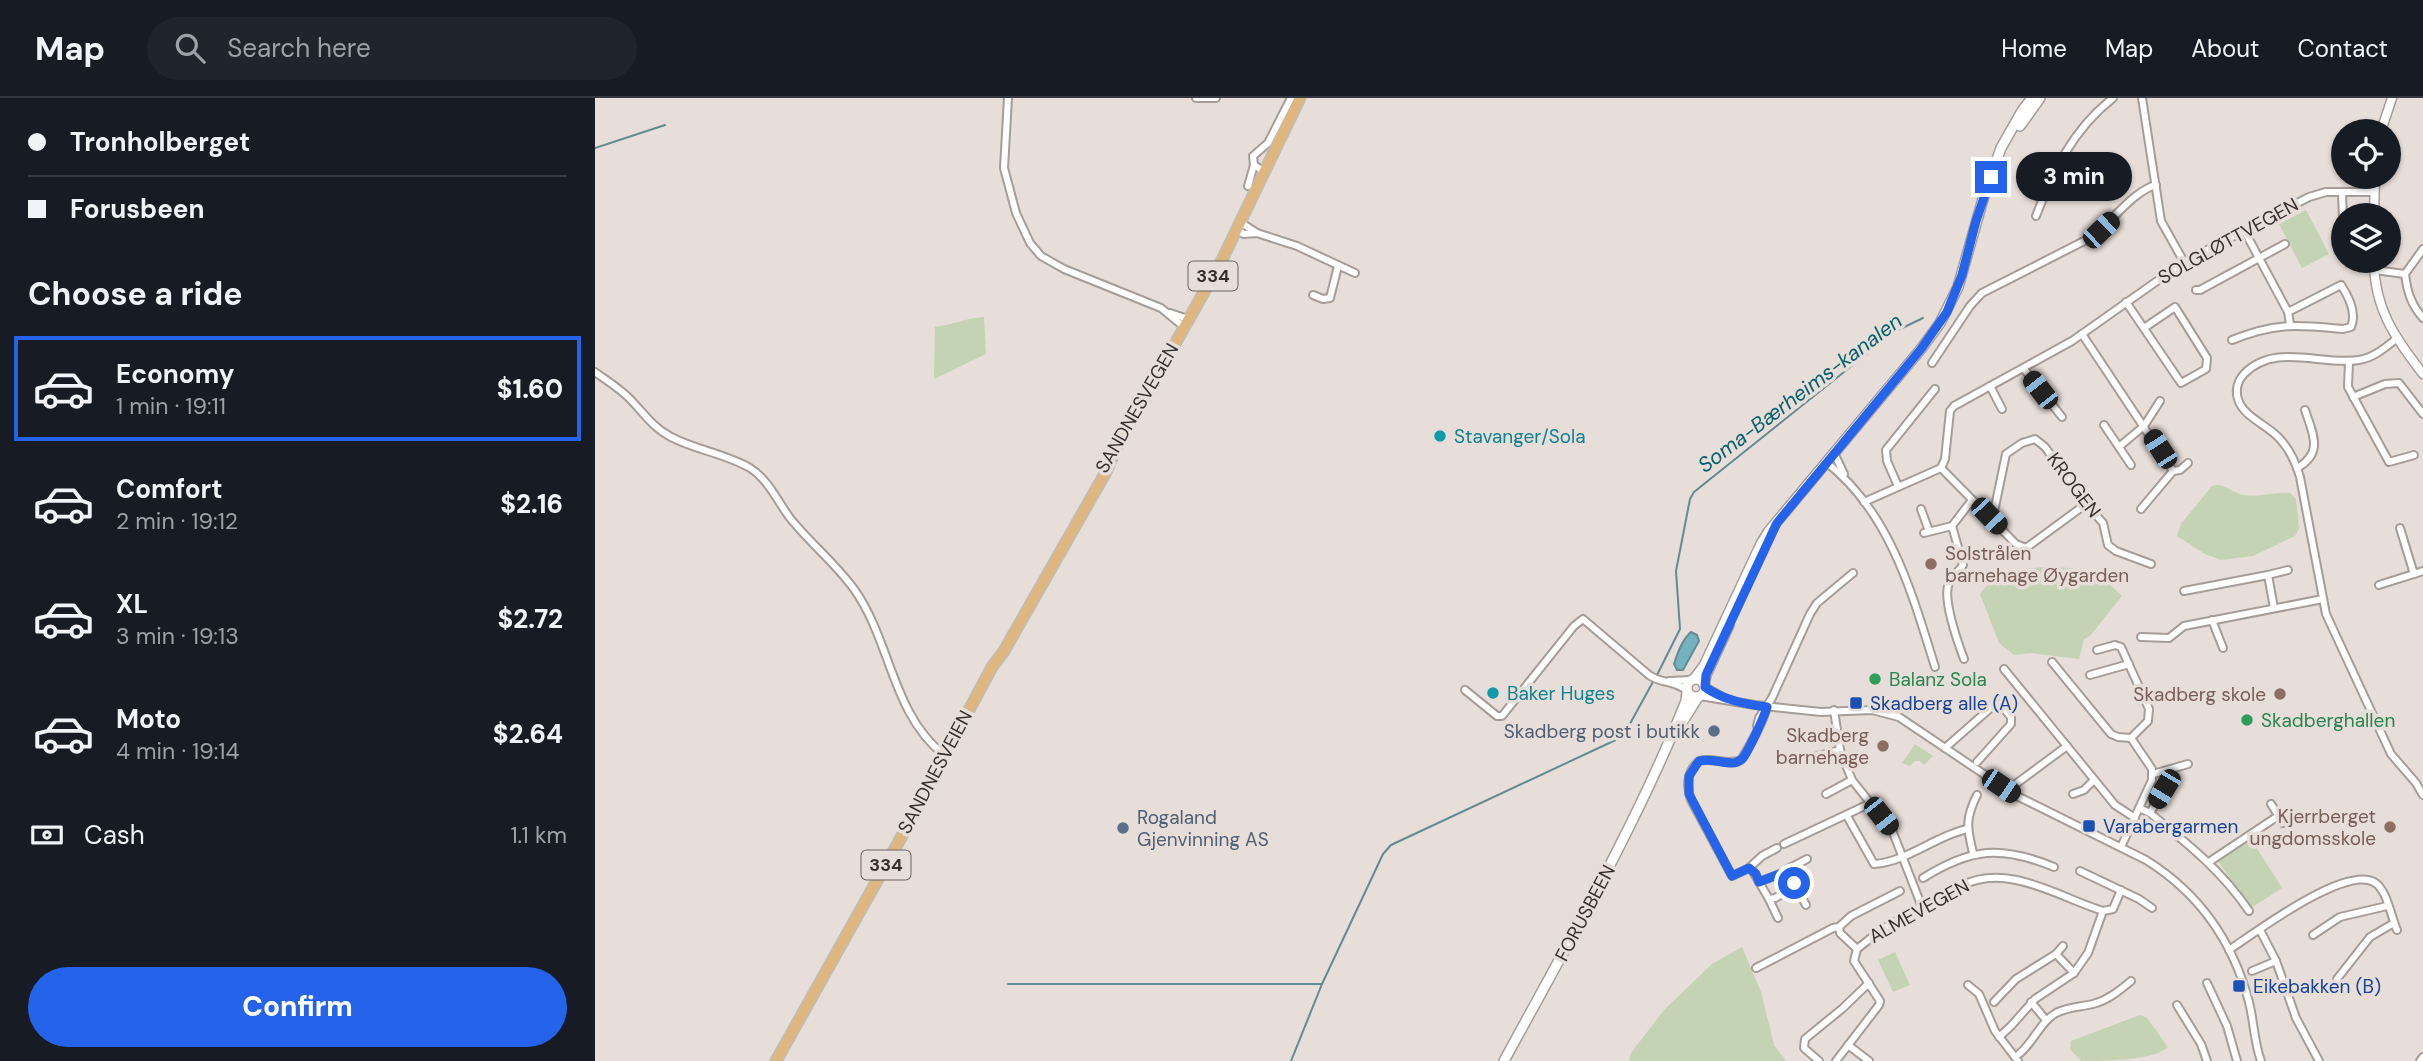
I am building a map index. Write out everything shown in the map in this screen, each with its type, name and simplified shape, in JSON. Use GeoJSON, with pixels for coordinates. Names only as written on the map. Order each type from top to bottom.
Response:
{"type":"FeatureCollection","features":[{"type":"Feature","properties":{"kind":"main road","name":"SANDNESVEGEN"},"geometry":{"type":"LineString","coordinates":[[1034,583],[1116,449],[1221,262],[1238,226],[1259,168],[1300,98]]}},
{"type":"Feature","properties":{"kind":"main road","name":"FORUSBEEN"},"geometry":{"type":"LineString","coordinates":[[1504,1061],[1618,852],[1661,762],[1686,701],[1688,682],[1704,666],[1761,544],[1921,349],[1947,312],[1962,275],[1991,177],[2006,140],[2032,98]]}},
{"type":"Feature","properties":{"kind":"main road","name":"FORUSBEEN"},"geometry":{"type":"LineString","coordinates":[[1991,177],[2016,132],[2040,98]]}},
{"type":"Feature","properties":{"kind":"main road","name":"SANDNESVEIEN"},"geometry":{"type":"LineString","coordinates":[[776,1061],[881,874],[992,667],[1004,651],[1106,472],[1116,449]]}},
{"type":"Feature","properties":{"kind":"main road","name":"FORUSBEEN"},"geometry":{"type":"LineString","coordinates":[[1661,762],[1705,686],[1706,675],[1777,523]]}},
{"type":"Feature","properties":{"kind":"main road","name":"SANDNESVEIEN"},"geometry":{"type":"LineString","coordinates":[[992,667],[998,650],[1034,583]]}},
{"type":"Feature","properties":{"kind":"main road"},"geometry":{"type":"LineString","coordinates":[[1693,679],[1698,679],[1705,686]]}},
{"type":"Feature","properties":{"kind":"main road"},"geometry":{"type":"LineString","coordinates":[[1687,691],[1690,695],[1699,697]]}},
{"type":"Feature","properties":{"kind":"street"},"geometry":{"type":"LineString","coordinates":[[1008,98],[1004,168],[1016,213],[1030,243],[1041,256],[1064,269],[1170,313],[1186,323]]}},
{"type":"Feature","properties":{"kind":"street"},"geometry":{"type":"LineString","coordinates":[[1196,98],[1216,98]]}},
{"type":"Feature","properties":{"kind":"street","name":"SANDNESVEGEN"},"geometry":{"type":"LineString","coordinates":[[1259,168],[1254,154],[1268,143],[1291,98]]}},
{"type":"Feature","properties":{"kind":"street"},"geometry":{"type":"LineString","coordinates":[[2036,215],[2060,160],[2087,122],[2113,98]]}},
{"type":"Feature","properties":{"kind":"street"},"geometry":{"type":"LineString","coordinates":[[2142,98],[2162,226],[2184,262]]}},
{"type":"Feature","properties":{"kind":"street"},"geometry":{"type":"LineString","coordinates":[[2385,119],[2392,98]]}},
{"type":"Feature","properties":{"kind":"street"},"geometry":{"type":"LineString","coordinates":[[1248,186],[1259,168]]}},
{"type":"Feature","properties":{"kind":"street"},"geometry":{"type":"LineString","coordinates":[[1932,363],[1970,306],[1982,293],[2090,238],[2144,189],[2156,185]]}},
{"type":"Feature","properties":{"kind":"street"},"geometry":{"type":"LineString","coordinates":[[2374,189],[2374,203]]}},
{"type":"Feature","properties":{"kind":"street","name":"SOLGLØTTVEGEN"},"geometry":{"type":"LineString","coordinates":[[1941,468],[1945,459],[1951,409],[2082,334],[2184,262],[2244,230],[2309,197],[2326,192],[2374,192]]}},
{"type":"Feature","properties":{"kind":"street"},"geometry":{"type":"LineString","coordinates":[[2342,192],[2342,203]]}},
{"type":"Feature","properties":{"kind":"street"},"geometry":{"type":"LineString","coordinates":[[1238,226],[1297,246],[1355,273]]}},
{"type":"Feature","properties":{"kind":"street"},"geometry":{"type":"LineString","coordinates":[[2244,230],[2288,312],[2290,324]]}},
{"type":"Feature","properties":{"kind":"street"},"geometry":{"type":"LineString","coordinates":[[2196,290],[2285,244]]}},
{"type":"Feature","properties":{"kind":"street"},"geometry":{"type":"LineString","coordinates":[[2423,249],[2405,274],[2408,293],[2416,310],[2423,317]]}},
{"type":"Feature","properties":{"kind":"street"},"geometry":{"type":"LineString","coordinates":[[1313,295],[1322,299],[1329,298],[1338,266]]}},
{"type":"Feature","properties":{"kind":"street"},"geometry":{"type":"LineString","coordinates":[[2375,273],[2381,305],[2396,339],[2423,374]]}},
{"type":"Feature","properties":{"kind":"street"},"geometry":{"type":"LineString","coordinates":[[2401,273],[2405,274]]}},
{"type":"Feature","properties":{"kind":"street"},"geometry":{"type":"LineString","coordinates":[[2232,340],[2254,331],[2290,324],[2349,328],[2353,321],[2352,307],[2341,285],[2288,312]]}},
{"type":"Feature","properties":{"kind":"street"},"geometry":{"type":"LineString","coordinates":[[2126,302],[2181,383],[2186,383],[2206,369],[2207,358],[2175,307],[2144,327]]}},
{"type":"Feature","properties":{"kind":"street"},"geometry":{"type":"LineString","coordinates":[[2082,334],[2173,471]]}},
{"type":"Feature","properties":{"kind":"street"},"geometry":{"type":"LineString","coordinates":[[2396,339],[2368,358],[2349,361],[2282,357],[2260,363],[2239,379],[2237,392],[2241,406],[2282,440],[2297,468],[2326,614],[2391,754],[2423,795]]}},
{"type":"Feature","properties":{"kind":"street"},"geometry":{"type":"LineString","coordinates":[[2349,361],[2348,387],[2389,462],[2414,455]]}},
{"type":"Feature","properties":{"kind":"street"},"geometry":{"type":"LineString","coordinates":[[2020,370],[2062,417]]}},
{"type":"Feature","properties":{"kind":"street"},"geometry":{"type":"LineString","coordinates":[[595,372],[628,397],[650,424],[671,437],[751,469],[764,481],[790,518],[853,589],[873,622],[910,714],[944,755]]}},
{"type":"Feature","properties":{"kind":"street"},"geometry":{"type":"LineString","coordinates":[[2353,397],[2385,384],[2399,383],[2423,414]]}},
{"type":"Feature","properties":{"kind":"street"},"geometry":{"type":"LineString","coordinates":[[1990,386],[2002,409]]}},
{"type":"Feature","properties":{"kind":"street"},"geometry":{"type":"LineString","coordinates":[[1898,485],[1885,455],[1886,450],[1935,389]]}},
{"type":"Feature","properties":{"kind":"street"},"geometry":{"type":"LineString","coordinates":[[2120,446],[2144,426],[2160,401]]}},
{"type":"Feature","properties":{"kind":"street"},"geometry":{"type":"LineString","coordinates":[[2297,468],[2311,459],[2314,453],[2313,435],[2305,410]]}},
{"type":"Feature","properties":{"kind":"street"},"geometry":{"type":"LineString","coordinates":[[2104,425],[2131,465]]}},
{"type":"Feature","properties":{"kind":"street","name":"KROGEN"},"geometry":{"type":"LineString","coordinates":[[1989,516],[1995,507],[2006,454],[2022,443],[2035,439],[2045,447],[2103,523],[2106,540],[2111,548],[2151,564]]}},
{"type":"Feature","properties":{"kind":"street"},"geometry":{"type":"LineString","coordinates":[[1834,453],[1845,476],[1894,548],[1935,667]]}},
{"type":"Feature","properties":{"kind":"street"},"geometry":{"type":"LineString","coordinates":[[1826,462],[1845,476]]}},
{"type":"Feature","properties":{"kind":"street"},"geometry":{"type":"LineString","coordinates":[[2141,509],[2173,471],[2188,464]]}},
{"type":"Feature","properties":{"kind":"street"},"geometry":{"type":"LineString","coordinates":[[1864,502],[1941,468],[2017,544],[2026,548],[2086,503]]}},
{"type":"Feature","properties":{"kind":"street"},"geometry":{"type":"LineString","coordinates":[[1921,509],[1926,532],[1952,526],[1972,500]]}},
{"type":"Feature","properties":{"kind":"street"},"geometry":{"type":"LineString","coordinates":[[1952,526],[1963,565],[1948,588],[1952,622],[1964,659]]}},
{"type":"Feature","properties":{"kind":"street"},"geometry":{"type":"LineString","coordinates":[[2400,528],[2414,574]]}},
{"type":"Feature","properties":{"kind":"street"},"geometry":{"type":"LineString","coordinates":[[2184,591],[2288,570]]}},
{"type":"Feature","properties":{"kind":"street"},"geometry":{"type":"LineString","coordinates":[[2379,584],[2423,571]]}},
{"type":"Feature","properties":{"kind":"street"},"geometry":{"type":"LineString","coordinates":[[1777,848],[1762,856],[1749,868],[1732,876],[1691,800],[1688,784],[1694,766],[1699,761],[1705,759],[1733,763],[1741,760],[1763,720],[1810,614],[1817,603],[1853,573]]}},
{"type":"Feature","properties":{"kind":"street"},"geometry":{"type":"LineString","coordinates":[[2267,575],[2274,608]]}},
{"type":"Feature","properties":{"kind":"street"},"geometry":{"type":"LineString","coordinates":[[2227,583],[2228,592]]}},
{"type":"Feature","properties":{"kind":"street"},"geometry":{"type":"LineString","coordinates":[[2141,637],[2169,638],[2184,626],[2323,599]]}},
{"type":"Feature","properties":{"kind":"street"},"geometry":{"type":"LineString","coordinates":[[1465,690],[1497,716],[1502,716],[1574,626],[1583,619],[1656,680],[1693,679]]}},
{"type":"Feature","properties":{"kind":"street"},"geometry":{"type":"LineString","coordinates":[[2212,620],[2223,648]]}},
{"type":"Feature","properties":{"kind":"street"},"geometry":{"type":"LineString","coordinates":[[2098,650],[2118,645],[2123,650],[2146,700],[2150,717],[2130,738]]}},
{"type":"Feature","properties":{"kind":"street"},"geometry":{"type":"LineString","coordinates":[[2052,662],[2111,734],[2130,738],[2152,769],[2153,774],[2121,847]]}},
{"type":"Feature","properties":{"kind":"street"},"geometry":{"type":"LineString","coordinates":[[2090,675],[2129,664]]}},
{"type":"Feature","properties":{"kind":"street"},"geometry":{"type":"LineString","coordinates":[[2004,669],[2115,805],[2134,818]]}},
{"type":"Feature","properties":{"kind":"street"},"geometry":{"type":"LineString","coordinates":[[1668,681],[1687,691]]}},
{"type":"Feature","properties":{"kind":"street"},"geometry":{"type":"LineString","coordinates":[[1705,686],[1715,694],[1732,701]]}},
{"type":"Feature","properties":{"kind":"street"},"geometry":{"type":"LineString","coordinates":[[1699,697],[1767,707],[1860,709],[1899,717],[2023,800],[2121,847],[2162,870],[2189,892],[2209,915],[2229,950],[2248,998],[2261,1061]]}},
{"type":"Feature","properties":{"kind":"street"},"geometry":{"type":"LineString","coordinates":[[1945,748],[1984,713],[2000,704],[2011,717],[2011,724],[1977,762]]}},
{"type":"Feature","properties":{"kind":"street"},"geometry":{"type":"LineString","coordinates":[[1837,734],[1843,709]]}},
{"type":"Feature","properties":{"kind":"street"},"geometry":{"type":"LineString","coordinates":[[1834,710],[1840,750],[1853,780],[1892,830],[1922,907]]}},
{"type":"Feature","properties":{"kind":"street"},"geometry":{"type":"LineString","coordinates":[[2013,786],[2067,746]]}},
{"type":"Feature","properties":{"kind":"street"},"geometry":{"type":"LineString","coordinates":[[1800,761],[1840,750]]}},
{"type":"Feature","properties":{"kind":"street"},"geometry":{"type":"LineString","coordinates":[[2153,774],[2188,764]]}},
{"type":"Feature","properties":{"kind":"street"},"geometry":{"type":"LineString","coordinates":[[1826,794],[1853,780]]}},
{"type":"Feature","properties":{"kind":"street"},"geometry":{"type":"LineString","coordinates":[[2073,794],[2084,790],[2094,780]]}},
{"type":"Feature","properties":{"kind":"street"},"geometry":{"type":"LineString","coordinates":[[2150,813],[2164,789]]}},
{"type":"Feature","properties":{"kind":"street"},"geometry":{"type":"LineString","coordinates":[[1973,853],[1967,829],[1969,813],[1977,795]]}},
{"type":"Feature","properties":{"kind":"street"},"geometry":{"type":"LineString","coordinates":[[1784,844],[1871,803]]}},
{"type":"Feature","properties":{"kind":"street"},"geometry":{"type":"LineString","coordinates":[[2271,804],[2283,823]]}},
{"type":"Feature","properties":{"kind":"street"},"geometry":{"type":"LineString","coordinates":[[2139,808],[2150,813],[2209,862],[2233,888],[2249,911]]}},
{"type":"Feature","properties":{"kind":"street"},"geometry":{"type":"LineString","coordinates":[[1847,816],[1872,863],[1880,864],[1904,856],[1951,832],[1967,829]]}},
{"type":"Feature","properties":{"kind":"street"},"geometry":{"type":"LineString","coordinates":[[2209,862],[2277,816]]}},
{"type":"Feature","properties":{"kind":"street"},"geometry":{"type":"LineString","coordinates":[[1923,877],[1973,853],[2020,854],[2054,867]]}},
{"type":"Feature","properties":{"kind":"street"},"geometry":{"type":"LineString","coordinates":[[1759,882],[1787,871],[1807,859]]}},
{"type":"Feature","properties":{"kind":"street"},"geometry":{"type":"LineString","coordinates":[[1749,868],[1756,874],[1778,918]]}},
{"type":"Feature","properties":{"kind":"street"},"geometry":{"type":"LineString","coordinates":[[1787,871],[1806,905]]}},
{"type":"Feature","properties":{"kind":"street"},"geometry":{"type":"LineString","coordinates":[[2080,871],[2152,908]]}},
{"type":"Feature","properties":{"kind":"street","name":"ALMEVEGEN"},"geometry":{"type":"LineString","coordinates":[[1857,949],[1881,930],[1969,881],[2000,877],[2026,882],[2103,911]]}},
{"type":"Feature","properties":{"kind":"street"},"geometry":{"type":"LineString","coordinates":[[2229,950],[2330,886],[2342,882],[2372,881],[2380,888],[2395,927],[2370,937],[2337,979]]}},
{"type":"Feature","properties":{"kind":"street"},"geometry":{"type":"LineString","coordinates":[[1769,898],[1775,898],[1795,887]]}},
{"type":"Feature","properties":{"kind":"street"},"geometry":{"type":"LineString","coordinates":[[1999,1037],[2031,1002],[2074,973],[2088,953],[2103,911],[2113,909],[2121,890]]}},
{"type":"Feature","properties":{"kind":"street"},"geometry":{"type":"LineString","coordinates":[[1756,968],[1839,927],[1851,916],[1900,891]]}},
{"type":"Feature","properties":{"kind":"street"},"geometry":{"type":"LineString","coordinates":[[2234,907],[2243,902]]}},
{"type":"Feature","properties":{"kind":"street"},"geometry":{"type":"LineString","coordinates":[[2313,935],[2340,917],[2387,906]]}},
{"type":"Feature","properties":{"kind":"street"},"geometry":{"type":"LineString","coordinates":[[1836,1061],[1879,1005],[1879,999],[1854,961],[1857,949],[1840,933],[1839,927]]}},
{"type":"Feature","properties":{"kind":"street"},"geometry":{"type":"LineString","coordinates":[[2260,930],[2276,961],[2296,1018],[2319,1061]]}},
{"type":"Feature","properties":{"kind":"street"},"geometry":{"type":"LineString","coordinates":[[1991,993],[1996,1000],[2016,979],[2056,954],[2063,946]]}},
{"type":"Feature","properties":{"kind":"street"},"geometry":{"type":"LineString","coordinates":[[2056,954],[2074,973]]}},
{"type":"Feature","properties":{"kind":"street"},"geometry":{"type":"LineString","coordinates":[[2252,971],[2276,961]]}},
{"type":"Feature","properties":{"kind":"street"},"geometry":{"type":"LineString","coordinates":[[1968,985],[1979,994],[1999,1037],[2019,1058],[2046,1020],[2069,1007],[2103,1000],[2131,981]]}},
{"type":"Feature","properties":{"kind":"street"},"geometry":{"type":"LineString","coordinates":[[1819,1061],[1804,1048],[1805,1039],[1843,1009],[1869,983]]}},
{"type":"Feature","properties":{"kind":"street"},"geometry":{"type":"LineString","coordinates":[[2207,983],[2227,1026],[2237,1061]]}},
{"type":"Feature","properties":{"kind":"street"},"geometry":{"type":"LineString","coordinates":[[2031,1002],[2046,1020]]}},
{"type":"Feature","properties":{"kind":"street"},"geometry":{"type":"LineString","coordinates":[[2177,1005],[2201,1044],[2207,1061]]}},
{"type":"Feature","properties":{"kind":"street"},"geometry":{"type":"LineString","coordinates":[[1848,1045],[1869,1061]]}},
{"type":"Feature","properties":{"kind":"green space"},"geometry":{"type":"Polygon","coordinates":[[[2306,210],[2329,254],[2302,268],[2279,224],[2306,210]]]}},
{"type":"Feature","properties":{"kind":"green space"},"geometry":{"type":"Polygon","coordinates":[[[984,317],[986,354],[934,379],[935,327],[984,317]]]}},
{"type":"Feature","properties":{"kind":"green space"},"geometry":{"type":"Polygon","coordinates":[[[2212,486],[2249,496],[2290,493],[2296,499],[2299,529],[2295,536],[2253,556],[2221,560],[2205,554],[2177,536],[2181,524],[2212,486]]]}},
{"type":"Feature","properties":{"kind":"green space"},"geometry":{"type":"Polygon","coordinates":[[[2045,567],[2088,571],[2104,580],[2122,596],[2090,636],[2084,639],[2079,659],[2031,653],[2014,655],[1999,643],[1980,594],[2001,576],[2045,567]]]}},
{"type":"Feature","properties":{"kind":"green space"},"geometry":{"type":"Polygon","coordinates":[[[1915,744],[1933,756],[1924,765],[1920,761],[1915,761],[1910,766],[1902,763],[1915,744]]]}},
{"type":"Feature","properties":{"kind":"green space"},"geometry":{"type":"Polygon","coordinates":[[[2251,839],[2282,888],[2251,908],[2218,861],[2251,839]]]}},
{"type":"Feature","properties":{"kind":"green space"},"geometry":{"type":"Polygon","coordinates":[[[1742,947],[1761,992],[1774,1045],[1786,1061],[1629,1061],[1631,1053],[1664,1010],[1712,964],[1742,947]]]}},
{"type":"Feature","properties":{"kind":"green space"},"geometry":{"type":"Polygon","coordinates":[[[1895,952],[1910,985],[1893,992],[1878,960],[1895,952]]]}},
{"type":"Feature","properties":{"kind":"green space"},"geometry":{"type":"Polygon","coordinates":[[[2140,1015],[2146,1017],[2168,1047],[2161,1052],[2140,1058],[2081,1061],[2070,1049],[2071,1041],[2140,1015]]]}},
{"type":"Feature","properties":{"kind":"water"},"geometry":{"type":"Polygon","coordinates":[[[1691,632],[1697,635],[1699,641],[1683,670],[1677,670],[1674,664],[1677,655],[1691,632]]]}},
{"type":"Feature","properties":{"kind":"waterway"},"geometry":{"type":"LineString","coordinates":[[595,148],[665,125]]}},
{"type":"Feature","properties":{"kind":"waterway","name":"Soma-Bærheims-kanalen"},"geometry":{"type":"LineString","coordinates":[[1657,675],[1680,629],[1676,571],[1690,499],[1694,492],[1894,332],[1923,318]]}},
{"type":"Feature","properties":{"kind":"waterway","name":"Soma-Bærheims-kanalen"},"geometry":{"type":"LineString","coordinates":[[1291,1061],[1322,984],[1383,854],[1391,845],[1620,738],[1654,680]]}},
{"type":"Feature","properties":{"kind":"waterway"},"geometry":{"type":"LineString","coordinates":[[1008,984],[1322,984]]}},
{"type":"Feature","properties":{"kind":"place","name":"Stavanger/Sola"},"geometry":{"type":"Point","coordinates":[1440,436]}},
{"type":"Feature","properties":{"kind":"place","name":"Solstrålen barnehage Øygarden"},"geometry":{"type":"Point","coordinates":[1931,564]}},
{"type":"Feature","properties":{"kind":"place","name":"Balanz Sola"},"geometry":{"type":"Point","coordinates":[1875,679]}},
{"type":"Feature","properties":{"kind":"place","name":"Baker Huges"},"geometry":{"type":"Point","coordinates":[1493,693]}},
{"type":"Feature","properties":{"kind":"place","name":"Skadberg skole"},"geometry":{"type":"Point","coordinates":[2280,694]}},
{"type":"Feature","properties":{"kind":"place","name":"Skadberg alle (A)"},"geometry":{"type":"Point","coordinates":[1856,703]}},
{"type":"Feature","properties":{"kind":"place","name":"Skadberghallen"},"geometry":{"type":"Point","coordinates":[2247,720]}},
{"type":"Feature","properties":{"kind":"place","name":"Skadberg post i butikk"},"geometry":{"type":"Point","coordinates":[1714,731]}},
{"type":"Feature","properties":{"kind":"place","name":"Skadberg barnehage"},"geometry":{"type":"Point","coordinates":[1883,746]}},
{"type":"Feature","properties":{"kind":"place","name":"Varabergarmen"},"geometry":{"type":"Point","coordinates":[2089,826]}},
{"type":"Feature","properties":{"kind":"place","name":"Kjerrberget ungdomsskole"},"geometry":{"type":"Point","coordinates":[2390,827]}},
{"type":"Feature","properties":{"kind":"place","name":"Rogaland Gjenvinning AS"},"geometry":{"type":"Point","coordinates":[1123,828]}},
{"type":"Feature","properties":{"kind":"place","name":"Eikebakken (B)"},"geometry":{"type":"Point","coordinates":[2239,986]}},
{"type":"Feature","properties":{"kind":"route"},"geometry":{"type":"LineString","coordinates":[[1794,883],[1787,871],[1759,882],[1756,874],[1749,868],[1732,876],[1689,794],[1689,776],[1699,761],[1705,759],[1733,763],[1743,758],[1767,707],[1732,701],[1715,694],[1704,685],[1706,675],[1777,523],[1933,335],[1947,312],[1962,275],[1991,177]]}}]}
